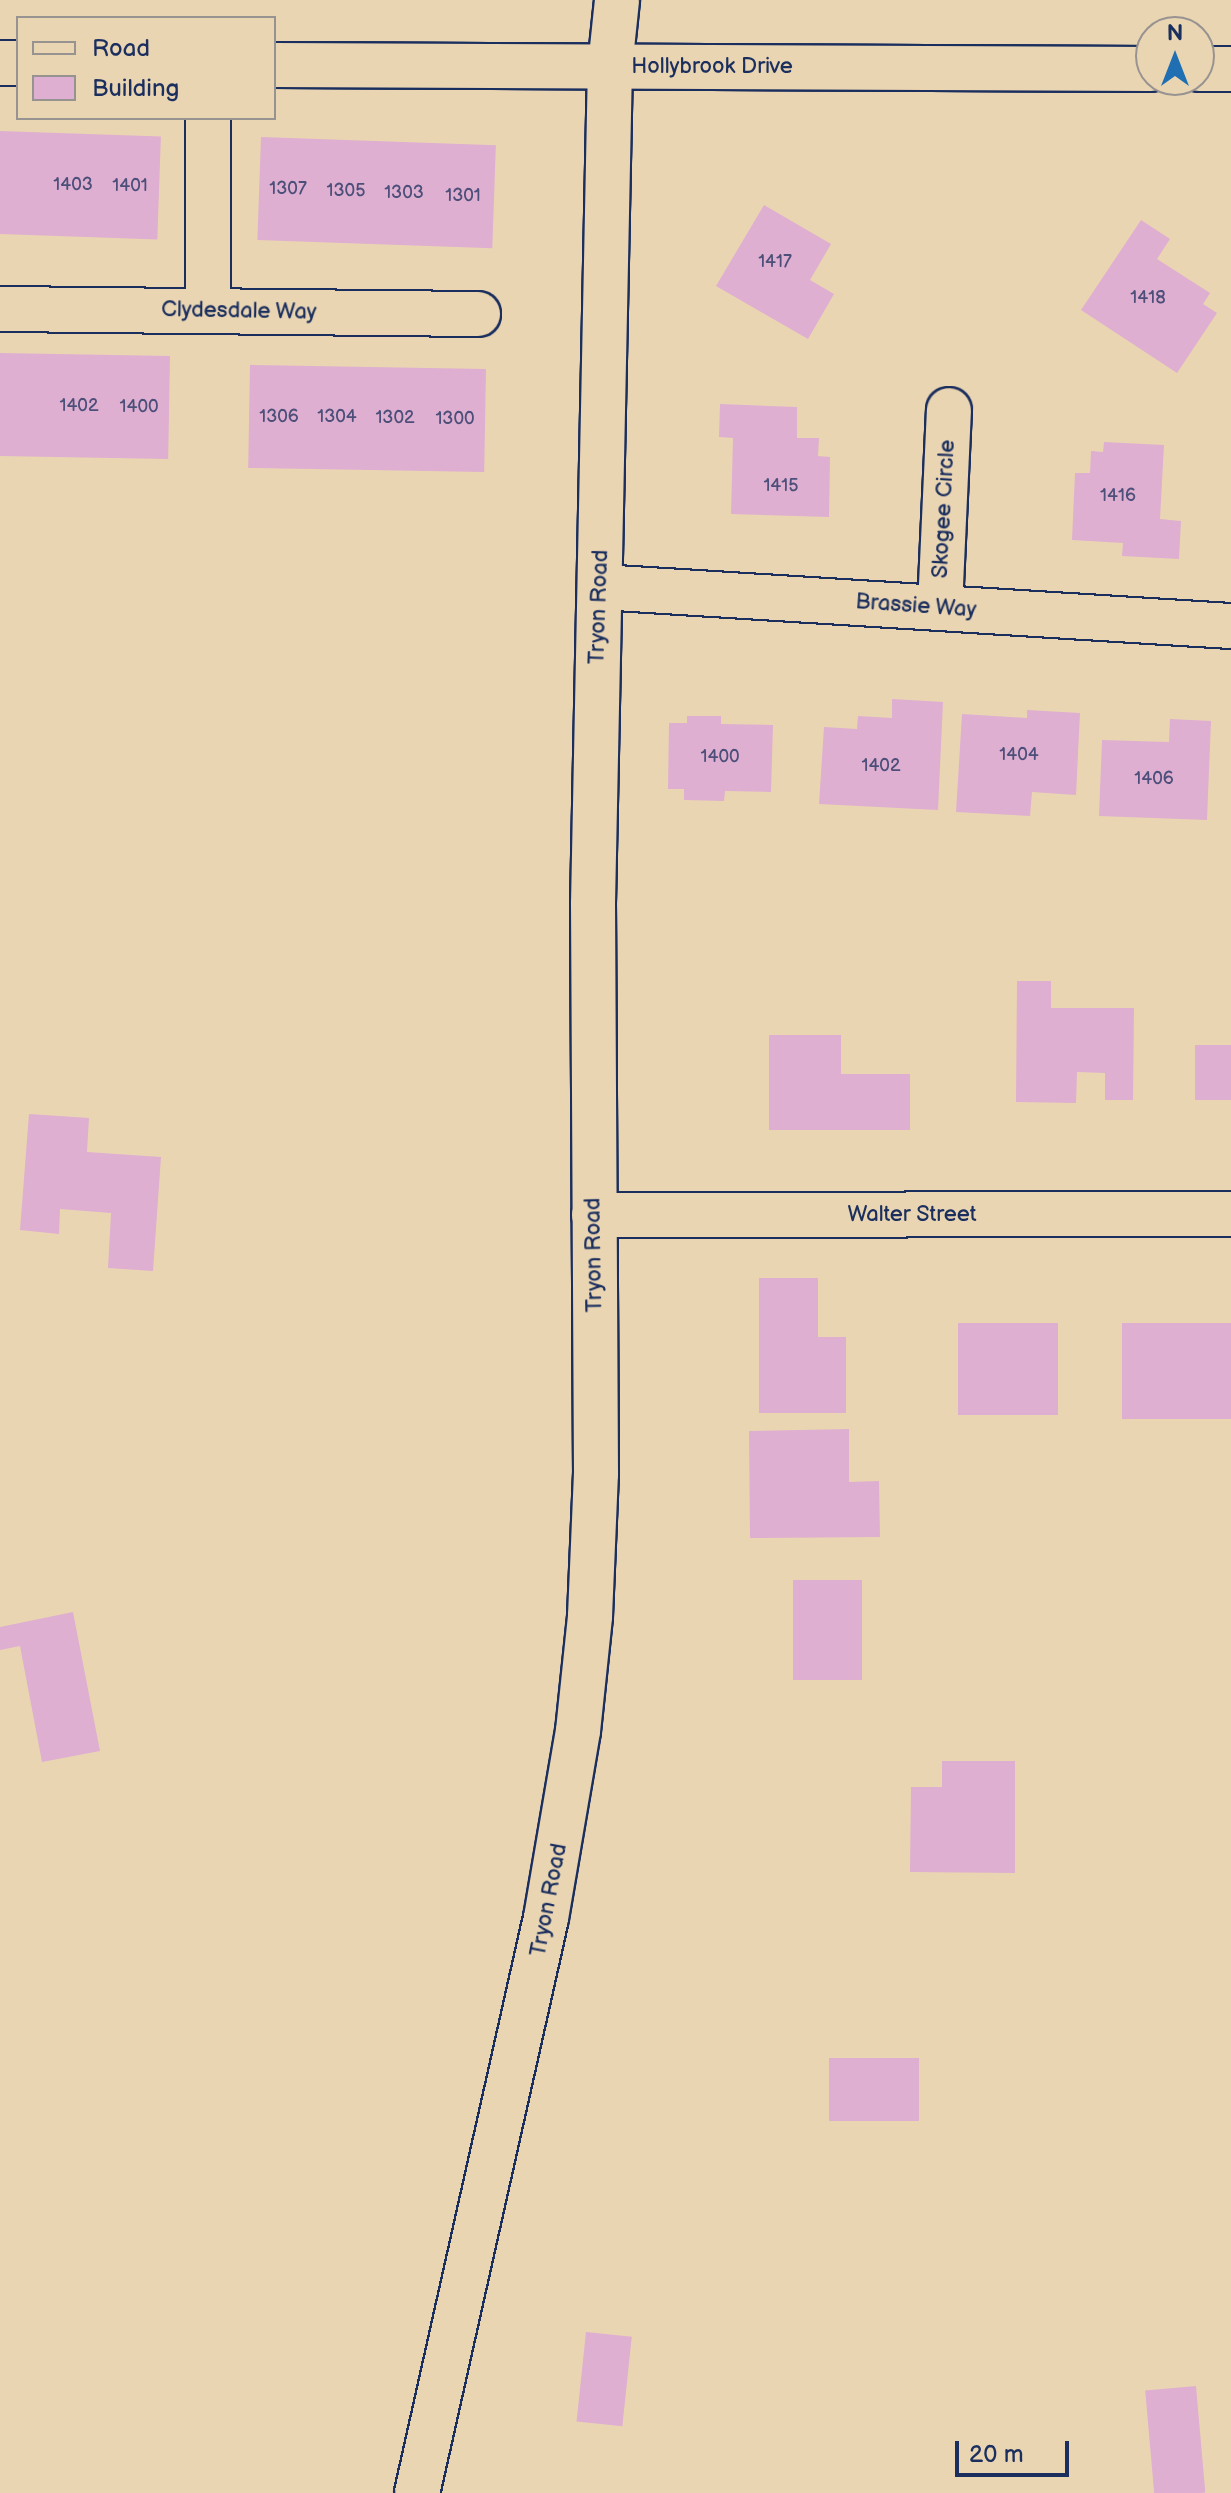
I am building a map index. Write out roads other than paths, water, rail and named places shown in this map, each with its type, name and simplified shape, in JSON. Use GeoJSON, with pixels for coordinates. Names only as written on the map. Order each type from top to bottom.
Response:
{"type":"FeatureCollection","features":[{"type":"Feature","properties":{"kind":"street","name":"Tryon Road"},"geometry":{"type":"LineString","coordinates":[[417,2493],[517,2059],[578,1731],[595,1531],[593,904],[610,67],[617,0]]}},
{"type":"Feature","properties":{"kind":"street","name":"Hollybrook Drive"},"geometry":{"type":"LineString","coordinates":[[276,65],[1135,69]]}},
{"type":"Feature","properties":{"kind":"street"},"geometry":{"type":"LineString","coordinates":[[208,120],[208,311]]}},
{"type":"Feature","properties":{"kind":"street","name":"Clydesdale Way"},"geometry":{"type":"LineString","coordinates":[[0,309],[478,314]]}},
{"type":"Feature","properties":{"kind":"street","name":"Skogee Circle"},"geometry":{"type":"LineString","coordinates":[[940,607],[949,410]]}},
{"type":"Feature","properties":{"kind":"street","name":"Brassie Way"},"geometry":{"type":"LineString","coordinates":[[600,587],[1231,626]]}},
{"type":"Feature","properties":{"kind":"street","name":"Walter Street"},"geometry":{"type":"LineString","coordinates":[[594,1215],[1231,1214]]}}]}
